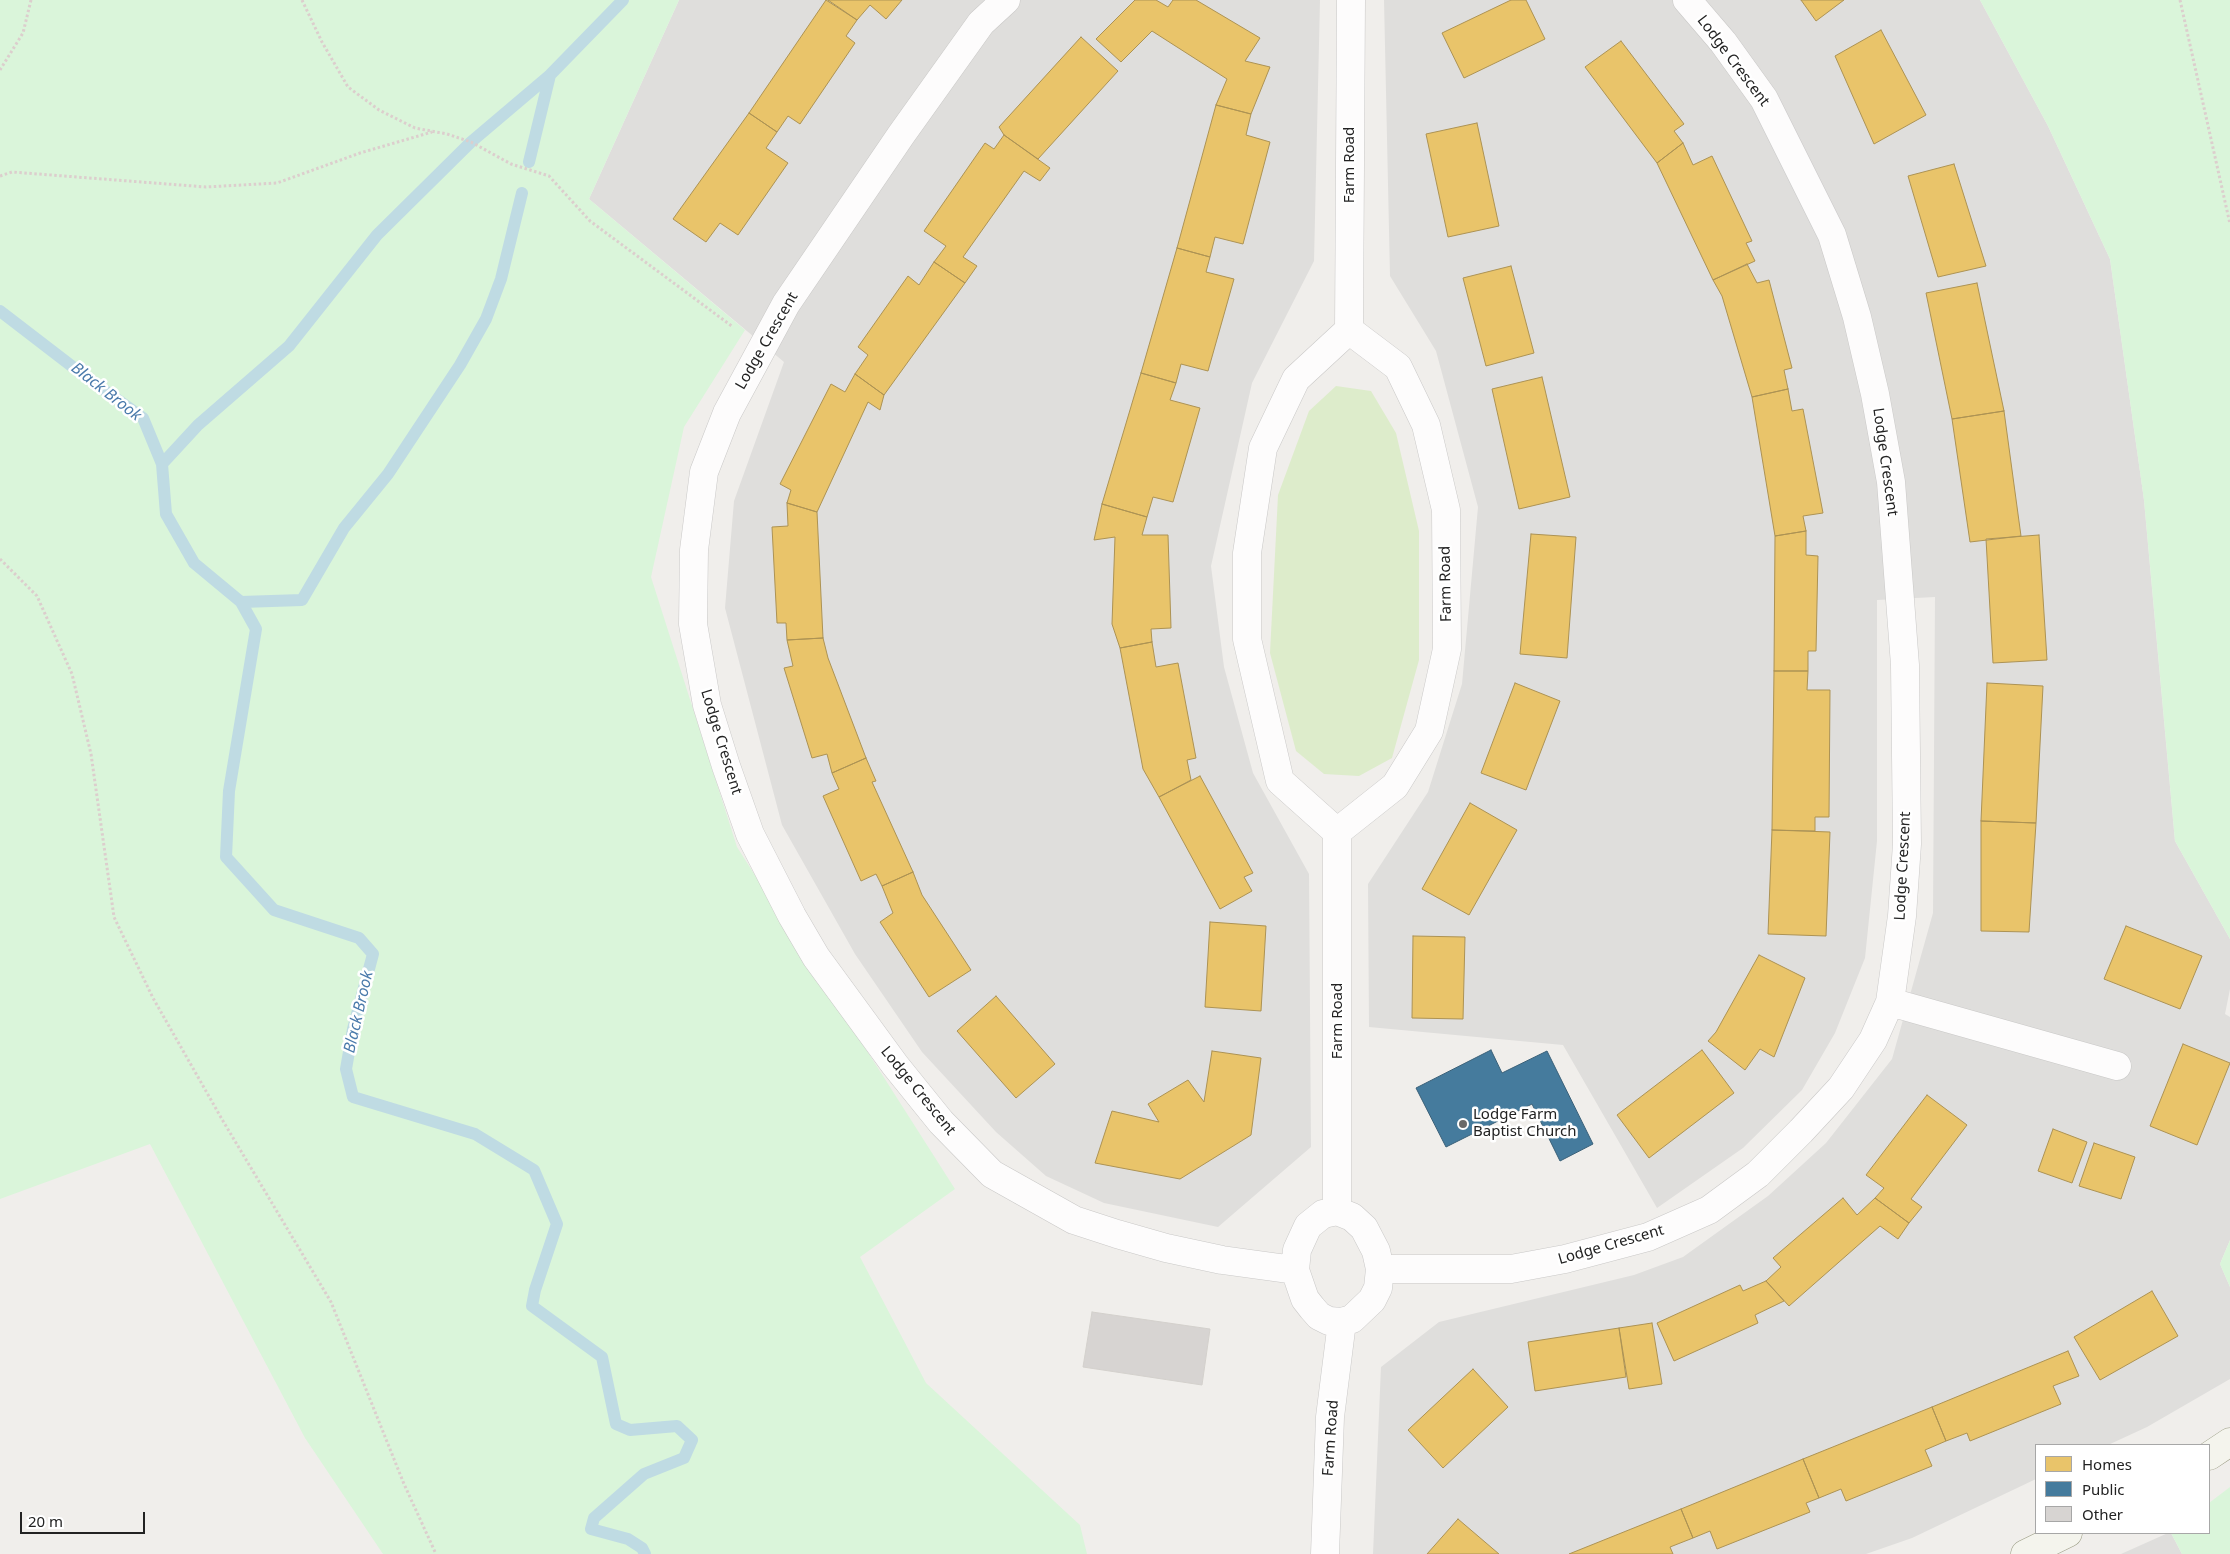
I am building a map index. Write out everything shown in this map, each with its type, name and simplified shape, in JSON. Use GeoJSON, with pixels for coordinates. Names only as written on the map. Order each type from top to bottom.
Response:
{"type":"FeatureCollection","features":[{"type":"Feature","properties":{"kind":"street","name":"Lodge Crescent"},"geometry":{"type":"LineString","coordinates":[[1006,0],[981,23],[937,82],[786,304],[727,413],[704,472],[694,550],[693,624],[707,705],[750,834],[792,916],[816,957],[895,1065],[941,1122],[992,1174],[1074,1220],[1117,1234],[1166,1248],[1222,1260],[1295,1270]]}},
{"type":"Feature","properties":{"kind":"street","name":"Farm Road"},"geometry":{"type":"LineString","coordinates":[[1337,1211],[1337,832],[1395,786],[1429,731],[1447,650],[1446,510],[1426,425],[1398,367],[1349,330],[1351,0]]}},
{"type":"Feature","properties":{"kind":"street","name":"Lodge Crescent"},"geometry":{"type":"LineString","coordinates":[[1380,1269],[1511,1269],[1556,1261],[1648,1237],[1709,1210],[1758,1174],[1801,1132],[1841,1088],[1873,1040],[1890,1002],[1902,916],[1907,844],[1905,665],[1891,482],[1875,394],[1857,316],[1829,227],[1764,99],[1722,42],[1687,0]]}},
{"type":"Feature","properties":{"kind":"street"},"geometry":{"type":"LineString","coordinates":[[1337,832],[1280,781],[1247,639],[1247,553],[1263,448],[1296,380],[1349,330]]}},
{"type":"Feature","properties":{"kind":"street"},"geometry":{"type":"LineString","coordinates":[[1890,1002],[2117,1066]]}},
{"type":"Feature","properties":{"kind":"street"},"geometry":{"type":"LineString","coordinates":[[1337,1211],[1352,1217],[1364,1228],[1376,1251],[1380,1269],[1378,1288],[1372,1300],[1352,1319],[1342,1322],[1329,1321],[1319,1316],[1305,1299],[1295,1270],[1297,1250],[1308,1226],[1323,1214],[1337,1211]]}},
{"type":"Feature","properties":{"kind":"street","name":"Farm Road"},"geometry":{"type":"LineString","coordinates":[[1325,1554],[1330,1417],[1342,1322]]}},
{"type":"Feature","properties":{"kind":"street"},"geometry":{"type":"LineString","coordinates":[[2210,1455],[2230,1442]]}},
{"type":"Feature","properties":{"kind":"street"},"geometry":{"type":"LineString","coordinates":[[2025,1554],[2066,1534]]}},
{"type":"Feature","properties":{"kind":"path"},"geometry":{"type":"LineString","coordinates":[[0,70],[23,33],[31,0]]}},
{"type":"Feature","properties":{"kind":"path"},"geometry":{"type":"LineString","coordinates":[[302,0],[322,42],[348,87],[379,110],[415,128],[471,142],[511,164],[549,176],[590,221],[704,307],[763,347]]}},
{"type":"Feature","properties":{"kind":"path"},"geometry":{"type":"LineString","coordinates":[[2180,0],[2230,224]]}},
{"type":"Feature","properties":{"kind":"path"},"geometry":{"type":"LineString","coordinates":[[0,176],[12,172],[206,187],[277,183],[360,153],[433,131]]}},
{"type":"Feature","properties":{"kind":"path"},"geometry":{"type":"LineString","coordinates":[[0,559],[37,596],[72,674],[91,754],[114,917],[153,998],[223,1121],[331,1302],[404,1484],[436,1554]]}},
{"type":"Feature","properties":{"kind":"shaded area"},"geometry":{"type":"Polygon","coordinates":[[[679,0],[1320,0],[1314,261],[1252,383],[1211,566],[1224,667],[1253,773],[1309,874],[1311,1147],[1218,1227],[1104,1203],[1046,1176],[996,1132],[922,1052],[855,954],[782,825],[725,608],[734,501],[784,362],[589,199],[679,0]]]}},
{"type":"Feature","properties":{"kind":"shaded area"},"geometry":{"type":"Polygon","coordinates":[[[1384,0],[1980,0],[2048,126],[2110,259],[2144,500],[2175,841],[2230,939],[2230,989],[2225,1014],[2230,1017],[2230,1240],[2220,1264],[2230,1287],[2230,1379],[2147,1427],[2110,1444],[2035,1444],[2035,1479],[1912,1538],[1866,1554],[1373,1554],[1381,1367],[1439,1322],[1634,1275],[1683,1257],[1768,1196],[1826,1143],[1892,1059],[1933,913],[1935,597],[1877,600],[1877,841],[1865,958],[1835,1033],[1802,1090],[1743,1148],[1657,1208],[1563,1045],[1369,1027],[1368,884],[1428,792],[1462,684],[1478,507],[1436,351],[1390,276],[1384,0]]]}},
{"type":"Feature","properties":{"kind":"shaded area"},"geometry":{"type":"Polygon","coordinates":[[[2166,1534],[2172,1534],[2182,1554],[2121,1554],[2166,1534]]]}},
{"type":"Feature","properties":{"kind":"green space"},"geometry":{"type":"Polygon","coordinates":[[[0,0],[679,0],[589,199],[745,330],[684,427],[651,577],[737,847],[955,1189],[860,1257],[926,1383],[1080,1525],[1087,1554],[383,1554],[305,1438],[150,1144],[0,1199],[0,0]]]}},
{"type":"Feature","properties":{"kind":"green space"},"geometry":{"type":"Polygon","coordinates":[[[1980,0],[2230,0],[2230,939],[2175,841],[2144,500],[2110,259],[2048,126],[1980,0]]]}},
{"type":"Feature","properties":{"kind":"green space"},"geometry":{"type":"Polygon","coordinates":[[[1336,386],[1371,391],[1396,433],[1419,531],[1419,660],[1392,758],[1359,776],[1324,774],[1296,751],[1270,653],[1278,495],[1309,411],[1336,386]]]}},
{"type":"Feature","properties":{"kind":"green space"},"geometry":{"type":"Polygon","coordinates":[[[2230,1240],[2230,1287],[2220,1264],[2230,1240]]]}},
{"type":"Feature","properties":{"kind":"green space"},"geometry":{"type":"Polygon","coordinates":[[[2230,1487],[2230,1554],[2182,1554],[2172,1534],[2210,1534],[2210,1502],[2230,1487]]]}},
{"type":"Feature","properties":{"kind":"building: Homes"},"geometry":{"type":"Polygon","coordinates":[[[826,0],[857,20],[846,36],[855,43],[800,124],[788,116],[777,132],[749,113],[826,0]]]}},
{"type":"Feature","properties":{"kind":"building: Homes"},"geometry":{"type":"Polygon","coordinates":[[[828,0],[902,0],[886,19],[870,5],[857,20],[828,0]]]}},
{"type":"Feature","properties":{"kind":"building: Homes"},"geometry":{"type":"Polygon","coordinates":[[[1135,0],[1156,0],[1168,7],[1173,0],[1196,0],[1260,38],[1245,61],[1270,67],[1251,114],[1216,105],[1227,79],[1152,31],[1121,62],[1096,39],[1135,0]]]}},
{"type":"Feature","properties":{"kind":"building: Homes"},"geometry":{"type":"Polygon","coordinates":[[[1511,0],[1526,0],[1545,39],[1464,78],[1442,33],[1511,0]]]}},
{"type":"Feature","properties":{"kind":"building: Homes"},"geometry":{"type":"Polygon","coordinates":[[[1801,0],[1844,0],[1816,21],[1801,0]]]}},
{"type":"Feature","properties":{"kind":"building: Homes"},"geometry":{"type":"Polygon","coordinates":[[[1881,30],[1926,115],[1874,144],[1835,56],[1881,30]]]}},
{"type":"Feature","properties":{"kind":"building: Homes"},"geometry":{"type":"Polygon","coordinates":[[[1081,37],[1118,71],[1038,159],[1004,135],[999,127],[1081,37]]]}},
{"type":"Feature","properties":{"kind":"building: Homes"},"geometry":{"type":"Polygon","coordinates":[[[1621,41],[1684,124],[1674,131],[1683,143],[1657,163],[1585,67],[1621,41]]]}},
{"type":"Feature","properties":{"kind":"building: Homes"},"geometry":{"type":"Polygon","coordinates":[[[1216,105],[1251,114],[1246,135],[1270,142],[1243,244],[1215,237],[1210,257],[1177,248],[1216,105]]]}},
{"type":"Feature","properties":{"kind":"building: Homes"},"geometry":{"type":"Polygon","coordinates":[[[749,113],[777,132],[766,148],[788,163],[738,235],[720,223],[706,242],[673,219],[749,113]]]}},
{"type":"Feature","properties":{"kind":"building: Homes"},"geometry":{"type":"Polygon","coordinates":[[[1477,123],[1499,226],[1448,237],[1426,134],[1477,123]]]}},
{"type":"Feature","properties":{"kind":"building: Homes"},"geometry":{"type":"Polygon","coordinates":[[[1004,135],[1050,168],[1040,181],[1024,171],[963,257],[977,266],[965,283],[934,262],[946,246],[924,231],[985,143],[994,149],[1004,135]]]}},
{"type":"Feature","properties":{"kind":"building: Homes"},"geometry":{"type":"Polygon","coordinates":[[[1683,143],[1693,165],[1712,156],[1752,241],[1746,243],[1755,261],[1713,280],[1657,163],[1683,143]]]}},
{"type":"Feature","properties":{"kind":"building: Homes"},"geometry":{"type":"Polygon","coordinates":[[[1954,164],[1986,266],[1938,277],[1908,176],[1954,164]]]}},
{"type":"Feature","properties":{"kind":"building: Homes"},"geometry":{"type":"Polygon","coordinates":[[[1177,248],[1210,257],[1206,272],[1234,279],[1208,371],[1181,364],[1176,383],[1141,373],[1177,248]]]}},
{"type":"Feature","properties":{"kind":"building: Homes"},"geometry":{"type":"Polygon","coordinates":[[[934,262],[965,283],[884,395],[855,374],[868,355],[858,347],[908,276],[919,285],[934,262]]]}},
{"type":"Feature","properties":{"kind":"building: Homes"},"geometry":{"type":"Polygon","coordinates":[[[1747,264],[1757,283],[1769,280],[1792,368],[1784,370],[1788,389],[1752,397],[1722,296],[1713,280],[1747,264]]]}},
{"type":"Feature","properties":{"kind":"building: Homes"},"geometry":{"type":"Polygon","coordinates":[[[1511,266],[1534,353],[1486,366],[1463,278],[1511,266]]]}},
{"type":"Feature","properties":{"kind":"building: Homes"},"geometry":{"type":"Polygon","coordinates":[[[1977,283],[2004,411],[1952,419],[1926,293],[1977,283]]]}},
{"type":"Feature","properties":{"kind":"building: Homes"},"geometry":{"type":"Polygon","coordinates":[[[1141,373],[1176,383],[1170,400],[1200,408],[1173,502],[1153,497],[1147,517],[1102,504],[1141,373]]]}},
{"type":"Feature","properties":{"kind":"building: Homes"},"geometry":{"type":"Polygon","coordinates":[[[855,374],[884,395],[880,410],[868,402],[817,512],[787,503],[791,490],[780,484],[831,384],[845,392],[855,374]]]}},
{"type":"Feature","properties":{"kind":"building: Homes"},"geometry":{"type":"Polygon","coordinates":[[[1542,377],[1570,497],[1519,509],[1492,389],[1542,377]]]}},
{"type":"Feature","properties":{"kind":"building: Homes"},"geometry":{"type":"Polygon","coordinates":[[[1788,389],[1792,411],[1803,409],[1823,513],[1803,516],[1806,531],[1775,536],[1752,397],[1788,389]]]}},
{"type":"Feature","properties":{"kind":"building: Homes"},"geometry":{"type":"Polygon","coordinates":[[[2004,411],[2021,536],[1970,542],[1952,419],[2004,411]]]}},
{"type":"Feature","properties":{"kind":"building: Homes"},"geometry":{"type":"Polygon","coordinates":[[[787,503],[817,512],[823,638],[787,640],[786,623],[777,623],[772,527],[788,526],[787,503]]]}},
{"type":"Feature","properties":{"kind":"building: Homes"},"geometry":{"type":"Polygon","coordinates":[[[1102,504],[1147,517],[1142,535],[1168,535],[1171,628],[1151,629],[1152,642],[1120,648],[1112,624],[1115,537],[1094,540],[1102,504]]]}},
{"type":"Feature","properties":{"kind":"building: Homes"},"geometry":{"type":"Polygon","coordinates":[[[1806,531],[1806,555],[1818,556],[1816,651],[1808,651],[1808,671],[1774,671],[1775,536],[1806,531]]]}},
{"type":"Feature","properties":{"kind":"building: Homes"},"geometry":{"type":"Polygon","coordinates":[[[1531,534],[1576,537],[1567,658],[1520,654],[1531,534]]]}},
{"type":"Feature","properties":{"kind":"building: Homes"},"geometry":{"type":"Polygon","coordinates":[[[2039,535],[2047,660],[1993,663],[1986,539],[2039,535]]]}},
{"type":"Feature","properties":{"kind":"building: Homes"},"geometry":{"type":"Polygon","coordinates":[[[823,638],[828,658],[866,758],[832,773],[827,754],[812,758],[784,668],[793,666],[787,640],[823,638]]]}},
{"type":"Feature","properties":{"kind":"building: Homes"},"geometry":{"type":"Polygon","coordinates":[[[1152,642],[1156,667],[1178,663],[1196,758],[1187,760],[1191,780],[1159,797],[1143,769],[1120,648],[1152,642]]]}},
{"type":"Feature","properties":{"kind":"building: Homes"},"geometry":{"type":"Polygon","coordinates":[[[1774,671],[1808,671],[1807,690],[1830,690],[1829,817],[1815,817],[1815,831],[1772,830],[1774,671]]]}},
{"type":"Feature","properties":{"kind":"building: Homes"},"geometry":{"type":"Polygon","coordinates":[[[1515,683],[1560,701],[1526,790],[1481,773],[1515,683]]]}},
{"type":"Feature","properties":{"kind":"building: Homes"},"geometry":{"type":"Polygon","coordinates":[[[1987,683],[2043,686],[2036,823],[1981,821],[1987,683]]]}},
{"type":"Feature","properties":{"kind":"building: Homes"},"geometry":{"type":"Polygon","coordinates":[[[866,758],[876,781],[872,782],[913,872],[882,886],[876,874],[861,881],[823,796],[839,789],[832,773],[866,758]]]}},
{"type":"Feature","properties":{"kind":"building: Homes"},"geometry":{"type":"Polygon","coordinates":[[[1200,776],[1253,873],[1244,877],[1252,891],[1220,909],[1159,797],[1200,776]]]}},
{"type":"Feature","properties":{"kind":"building: Homes"},"geometry":{"type":"Polygon","coordinates":[[[1470,803],[1517,830],[1469,915],[1422,889],[1470,803]]]}},
{"type":"Feature","properties":{"kind":"building: Homes"},"geometry":{"type":"Polygon","coordinates":[[[1981,821],[2036,823],[2029,932],[1981,931],[1981,821]]]}},
{"type":"Feature","properties":{"kind":"building: Homes"},"geometry":{"type":"Polygon","coordinates":[[[1772,830],[1830,832],[1826,936],[1768,934],[1772,830]]]}},
{"type":"Feature","properties":{"kind":"building: Homes"},"geometry":{"type":"Polygon","coordinates":[[[913,872],[922,895],[971,970],[929,997],[880,922],[893,913],[882,886],[913,872]]]}},
{"type":"Feature","properties":{"kind":"building: Homes"},"geometry":{"type":"Polygon","coordinates":[[[1210,922],[1266,926],[1261,1011],[1205,1007],[1210,922]]]}},
{"type":"Feature","properties":{"kind":"building: Homes"},"geometry":{"type":"Polygon","coordinates":[[[2126,926],[2202,956],[2180,1009],[2104,979],[2126,926]]]}},
{"type":"Feature","properties":{"kind":"building: Homes"},"geometry":{"type":"Polygon","coordinates":[[[1413,936],[1465,937],[1463,1019],[1412,1018],[1413,936]]]}},
{"type":"Feature","properties":{"kind":"building: Homes"},"geometry":{"type":"Polygon","coordinates":[[[1759,955],[1805,978],[1774,1057],[1760,1049],[1745,1070],[1708,1041],[1716,1032],[1759,955]]]}},
{"type":"Feature","properties":{"kind":"building: Homes"},"geometry":{"type":"Polygon","coordinates":[[[996,996],[1055,1064],[1016,1098],[957,1031],[996,996]]]}},
{"type":"Feature","properties":{"kind":"building: Homes"},"geometry":{"type":"Polygon","coordinates":[[[2183,1044],[2230,1063],[2197,1145],[2150,1126],[2183,1044]]]}},
{"type":"Feature","properties":{"kind":"building: Homes"},"geometry":{"type":"Polygon","coordinates":[[[1702,1050],[1734,1093],[1649,1158],[1617,1115],[1702,1050]]]}},
{"type":"Feature","properties":{"kind":"building: Homes"},"geometry":{"type":"Polygon","coordinates":[[[1212,1051],[1261,1058],[1251,1135],[1180,1179],[1095,1163],[1112,1111],[1159,1122],[1148,1104],[1188,1080],[1204,1102],[1212,1051]]]}},
{"type":"Feature","properties":{"kind":"building: Homes"},"geometry":{"type":"Polygon","coordinates":[[[1927,1095],[1967,1125],[1911,1199],[1922,1207],[1909,1223],[1875,1198],[1884,1188],[1866,1175],[1927,1095]]]}},
{"type":"Feature","properties":{"kind":"building: Homes"},"geometry":{"type":"Polygon","coordinates":[[[2053,1129],[2087,1142],[2072,1183],[2038,1171],[2053,1129]]]}},
{"type":"Feature","properties":{"kind":"building: Homes"},"geometry":{"type":"Polygon","coordinates":[[[2094,1143],[2135,1157],[2121,1199],[2079,1186],[2094,1143]]]}},
{"type":"Feature","properties":{"kind":"building: Homes"},"geometry":{"type":"Polygon","coordinates":[[[1843,1198],[1857,1215],[1875,1198],[1909,1223],[1898,1239],[1880,1226],[1789,1306],[1766,1281],[1781,1267],[1773,1258],[1843,1198]]]}},
{"type":"Feature","properties":{"kind":"building: Homes"},"geometry":{"type":"Polygon","coordinates":[[[1766,1281],[1784,1301],[1755,1315],[1758,1323],[1674,1361],[1657,1323],[1740,1285],[1743,1291],[1766,1281]]]}},
{"type":"Feature","properties":{"kind":"building: Homes"},"geometry":{"type":"Polygon","coordinates":[[[2152,1291],[2178,1336],[2100,1380],[2074,1337],[2152,1291]]]}},
{"type":"Feature","properties":{"kind":"building: Homes"},"geometry":{"type":"Polygon","coordinates":[[[1652,1323],[1662,1384],[1629,1389],[1619,1328],[1652,1323]]]}},
{"type":"Feature","properties":{"kind":"building: Homes"},"geometry":{"type":"Polygon","coordinates":[[[1619,1328],[1626,1377],[1535,1391],[1528,1342],[1619,1328]]]}},
{"type":"Feature","properties":{"kind":"building: Homes"},"geometry":{"type":"Polygon","coordinates":[[[2068,1351],[2079,1376],[2053,1386],[2061,1404],[1970,1441],[1967,1433],[1946,1441],[1932,1407],[2068,1351]]]}},
{"type":"Feature","properties":{"kind":"building: Homes"},"geometry":{"type":"Polygon","coordinates":[[[1473,1369],[1508,1407],[1443,1468],[1408,1430],[1473,1369]]]}},
{"type":"Feature","properties":{"kind":"building: Homes"},"geometry":{"type":"Polygon","coordinates":[[[1932,1407],[1946,1441],[1925,1450],[1932,1466],[1846,1501],[1841,1489],[1819,1498],[1803,1459],[1932,1407]]]}},
{"type":"Feature","properties":{"kind":"building: Homes"},"geometry":{"type":"Polygon","coordinates":[[[1803,1459],[1819,1498],[1806,1503],[1810,1512],[1717,1549],[1710,1531],[1693,1538],[1681,1509],[1803,1459]]]}},
{"type":"Feature","properties":{"kind":"building: Homes"},"geometry":{"type":"Polygon","coordinates":[[[1681,1509],[1693,1538],[1670,1547],[1673,1554],[1569,1554],[1681,1509]]]}},
{"type":"Feature","properties":{"kind":"building: Homes"},"geometry":{"type":"Polygon","coordinates":[[[1458,1519],[1499,1554],[1427,1554],[1458,1519]]]}},
{"type":"Feature","properties":{"kind":"building: Public","name":"Lodge Farm Baptist Church"},"geometry":{"type":"Polygon","coordinates":[[[1491,1050],[1502,1073],[1547,1051],[1593,1144],[1560,1161],[1532,1104],[1446,1147],[1416,1088],[1491,1050]]]}},
{"type":"Feature","properties":{"kind":"building: Other"},"geometry":{"type":"Polygon","coordinates":[[[1092,1312],[1210,1329],[1202,1385],[1083,1367],[1092,1312]]]}},
{"type":"Feature","properties":{"kind":"waterway"},"geometry":{"type":"LineString","coordinates":[[162,464],[198,425],[289,346],[377,235],[471,142],[550,75],[623,0]]}},
{"type":"Feature","properties":{"kind":"waterway"},"geometry":{"type":"LineString","coordinates":[[529,162],[550,75]]}},
{"type":"Feature","properties":{"kind":"waterway"},"geometry":{"type":"LineString","coordinates":[[241,602],[302,600],[344,528],[388,474],[460,365],[486,319],[501,279],[522,193]]}},
{"type":"Feature","properties":{"kind":"waterway","name":"Black Brook"},"geometry":{"type":"LineString","coordinates":[[0,311],[143,418],[162,464],[166,514],[194,563],[241,602],[256,629],[229,791],[226,857],[274,910],[359,938],[373,954],[353,1029],[346,1069],[353,1097],[475,1134],[534,1170],[557,1224],[535,1290],[532,1306],[602,1357],[616,1424],[630,1430],[677,1426],[692,1440],[684,1458],[644,1474],[594,1518],[591,1529],[628,1539],[642,1548],[645,1554]]}},
{"type":"Feature","properties":{"kind":"place","name":"Lodge Farm Baptist Church"},"geometry":{"type":"Point","coordinates":[1463,1124]}}]}
